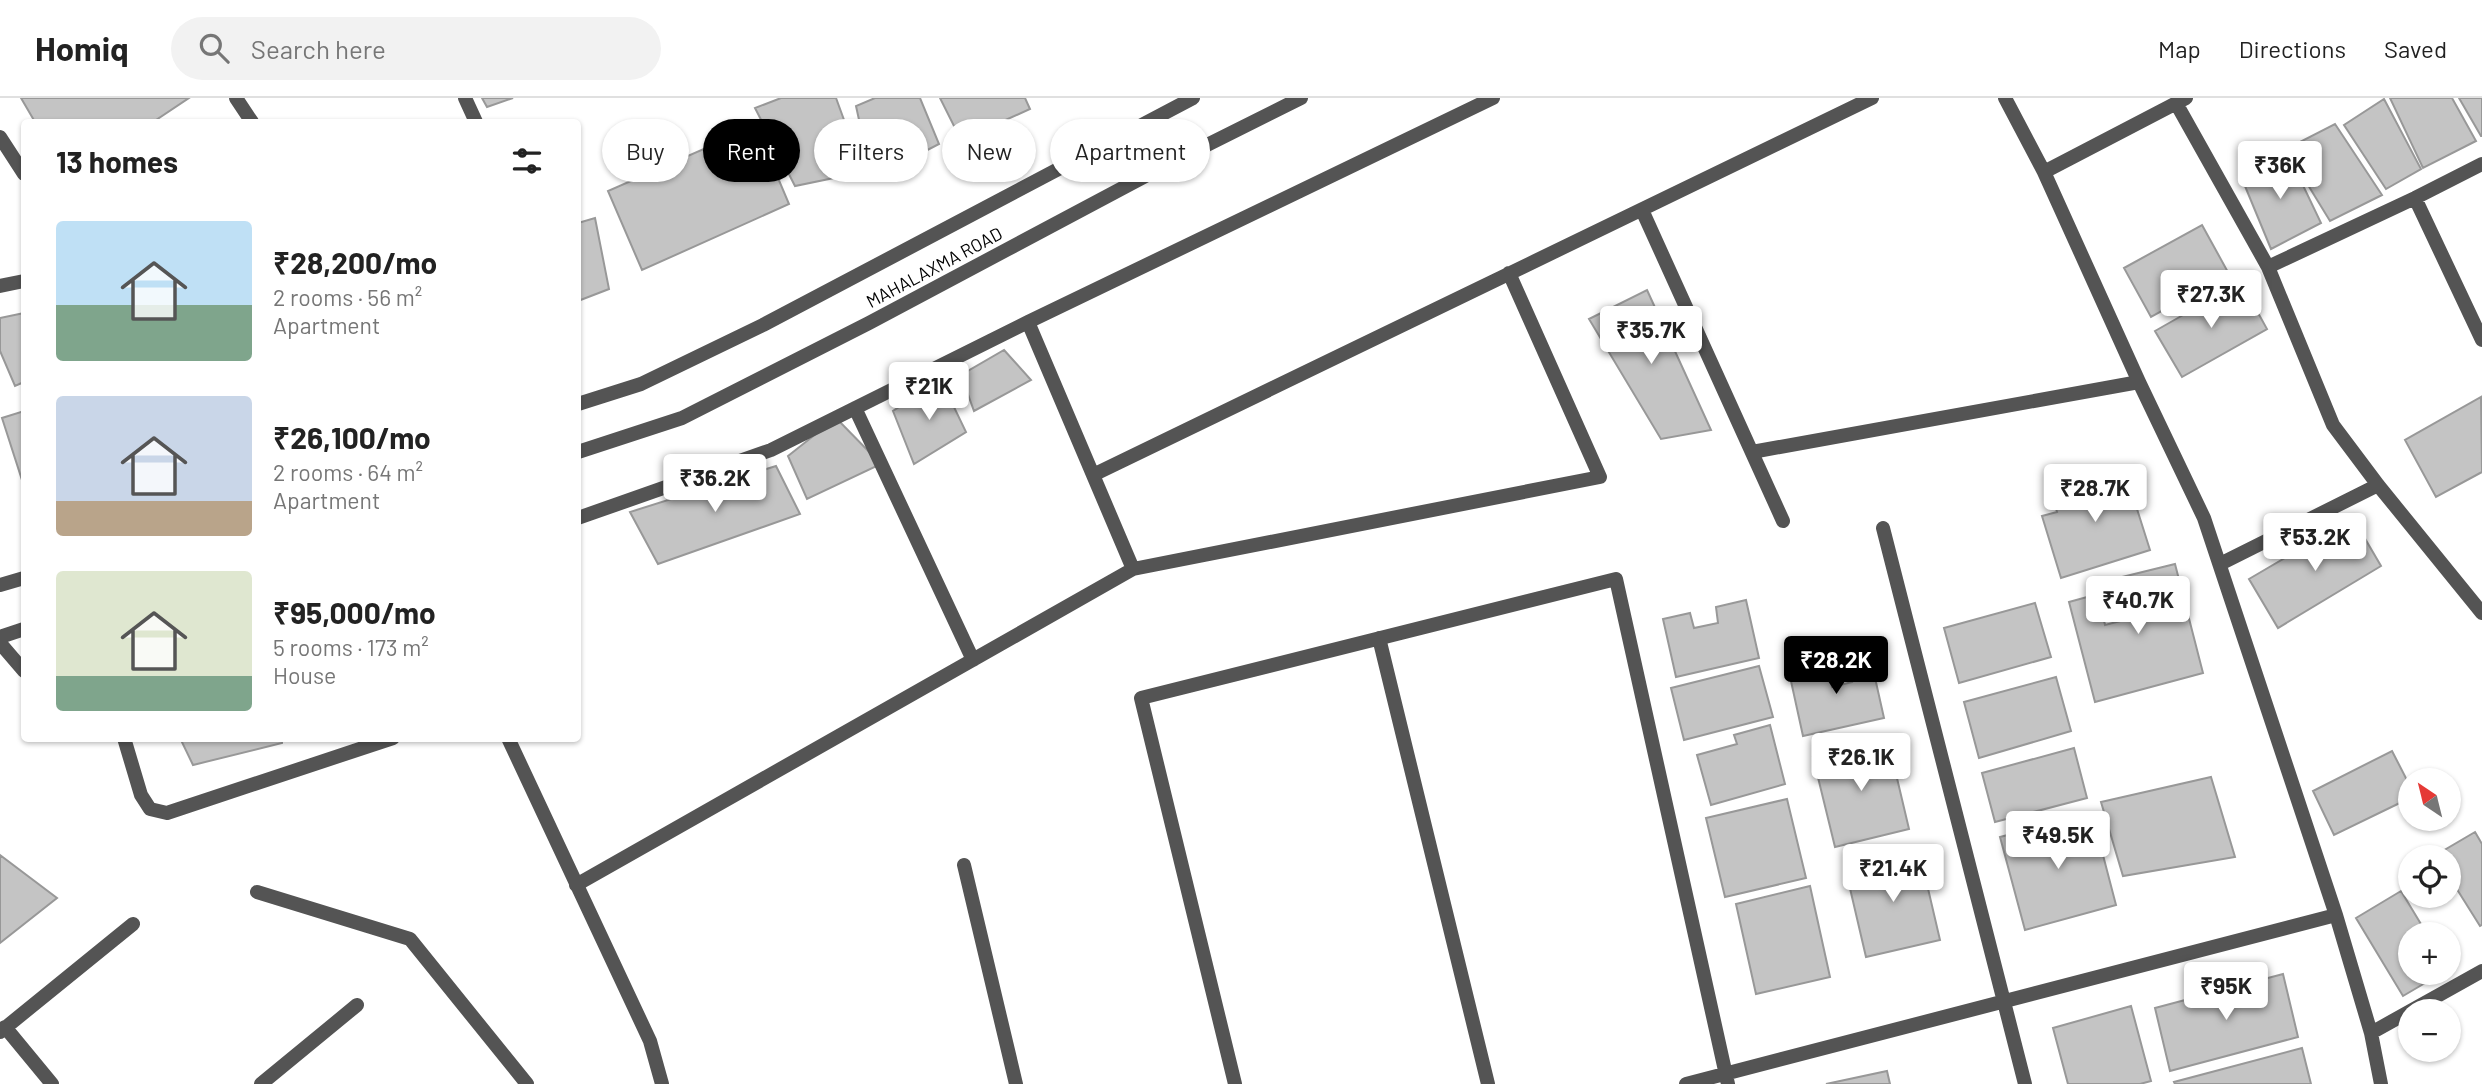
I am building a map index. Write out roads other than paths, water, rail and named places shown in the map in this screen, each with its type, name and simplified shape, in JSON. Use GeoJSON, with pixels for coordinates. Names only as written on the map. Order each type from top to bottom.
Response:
{"type":"FeatureCollection","features":[{"type":"Feature","properties":{"kind":"street"},"geometry":{"type":"LineString","coordinates":[[236,98],[250,119]]}},
{"type":"Feature","properties":{"kind":"street"},"geometry":{"type":"LineString","coordinates":[[465,98],[475,119]]}},
{"type":"Feature","properties":{"kind":"street","name":"MAHALAXMA ROAD"},"geometry":{"type":"LineString","coordinates":[[581,403],[641,384],[764,325],[1193,98]]}},
{"type":"Feature","properties":{"kind":"street","name":"MAHALAXMA ROAD"},"geometry":{"type":"LineString","coordinates":[[581,451],[682,418],[869,323],[1149,174],[1301,98]]}},
{"type":"Feature","properties":{"kind":"street"},"geometry":{"type":"LineString","coordinates":[[581,517],[771,450],[1028,322],[1493,98]]}},
{"type":"Feature","properties":{"kind":"street"},"geometry":{"type":"LineString","coordinates":[[1093,475],[1872,98]]}},
{"type":"Feature","properties":{"kind":"street"},"geometry":{"type":"LineString","coordinates":[[2005,98],[2044,172],[2204,518],[2336,915],[2371,1033],[2381,1084]]}},
{"type":"Feature","properties":{"kind":"street"},"geometry":{"type":"LineString","coordinates":[[2044,172],[2181,100],[2268,267],[2333,425],[2482,613]]}},
{"type":"Feature","properties":{"kind":"street"},"geometry":{"type":"LineString","coordinates":[[0,137],[21,169]]}},
{"type":"Feature","properties":{"kind":"street"},"geometry":{"type":"LineString","coordinates":[[2268,267],[2482,164]]}},
{"type":"Feature","properties":{"kind":"street"},"geometry":{"type":"LineString","coordinates":[[2415,198],[2482,340]]}},
{"type":"Feature","properties":{"kind":"street"},"geometry":{"type":"LineString","coordinates":[[1642,209],[1783,521]]}},
{"type":"Feature","properties":{"kind":"street"},"geometry":{"type":"LineString","coordinates":[[576,885],[1133,569],[1600,477],[1509,274]]}},
{"type":"Feature","properties":{"kind":"street"},"geometry":{"type":"LineString","coordinates":[[0,286],[21,282]]}},
{"type":"Feature","properties":{"kind":"street"},"geometry":{"type":"LineString","coordinates":[[1028,322],[1133,569]]}},
{"type":"Feature","properties":{"kind":"street"},"geometry":{"type":"LineString","coordinates":[[1752,452],[2139,382]]}},
{"type":"Feature","properties":{"kind":"street"},"geometry":{"type":"LineString","coordinates":[[855,408],[973,660]]}},
{"type":"Feature","properties":{"kind":"street"},"geometry":{"type":"LineString","coordinates":[[2220,564],[2378,485]]}},
{"type":"Feature","properties":{"kind":"street"},"geometry":{"type":"LineString","coordinates":[[1883,528],[2025,1084]]}},
{"type":"Feature","properties":{"kind":"street"},"geometry":{"type":"LineString","coordinates":[[0,585],[21,579]]}},
{"type":"Feature","properties":{"kind":"street"},"geometry":{"type":"LineString","coordinates":[[1235,1084],[1140,698],[1616,579],[1727,1079]]}},
{"type":"Feature","properties":{"kind":"street"},"geometry":{"type":"LineString","coordinates":[[0,637],[21,630]]}},
{"type":"Feature","properties":{"kind":"street"},"geometry":{"type":"LineString","coordinates":[[1379,638],[1488,1084]]}},
{"type":"Feature","properties":{"kind":"street"},"geometry":{"type":"LineString","coordinates":[[0,643],[21,668]]}},
{"type":"Feature","properties":{"kind":"street"},"geometry":{"type":"LineString","coordinates":[[125,742],[141,795],[150,809],[167,813],[381,742]]}},
{"type":"Feature","properties":{"kind":"street"},"geometry":{"type":"LineString","coordinates":[[510,742],[650,1041],[662,1084]]}},
{"type":"Feature","properties":{"kind":"street"},"geometry":{"type":"LineString","coordinates":[[964,865],[1016,1084]]}},
{"type":"Feature","properties":{"kind":"street"},"geometry":{"type":"LineString","coordinates":[[257,892],[410,939],[527,1084]]}},
{"type":"Feature","properties":{"kind":"street"},"geometry":{"type":"LineString","coordinates":[[1686,1084],[1727,1079],[2004,1001],[2336,915]]}},
{"type":"Feature","properties":{"kind":"street"},"geometry":{"type":"LineString","coordinates":[[52,1084],[3,1030],[133,924]]}},
{"type":"Feature","properties":{"kind":"street"},"geometry":{"type":"LineString","coordinates":[[2371,1033],[2482,971]]}},
{"type":"Feature","properties":{"kind":"street"},"geometry":{"type":"LineString","coordinates":[[261,1084],[357,1005]]}}]}
